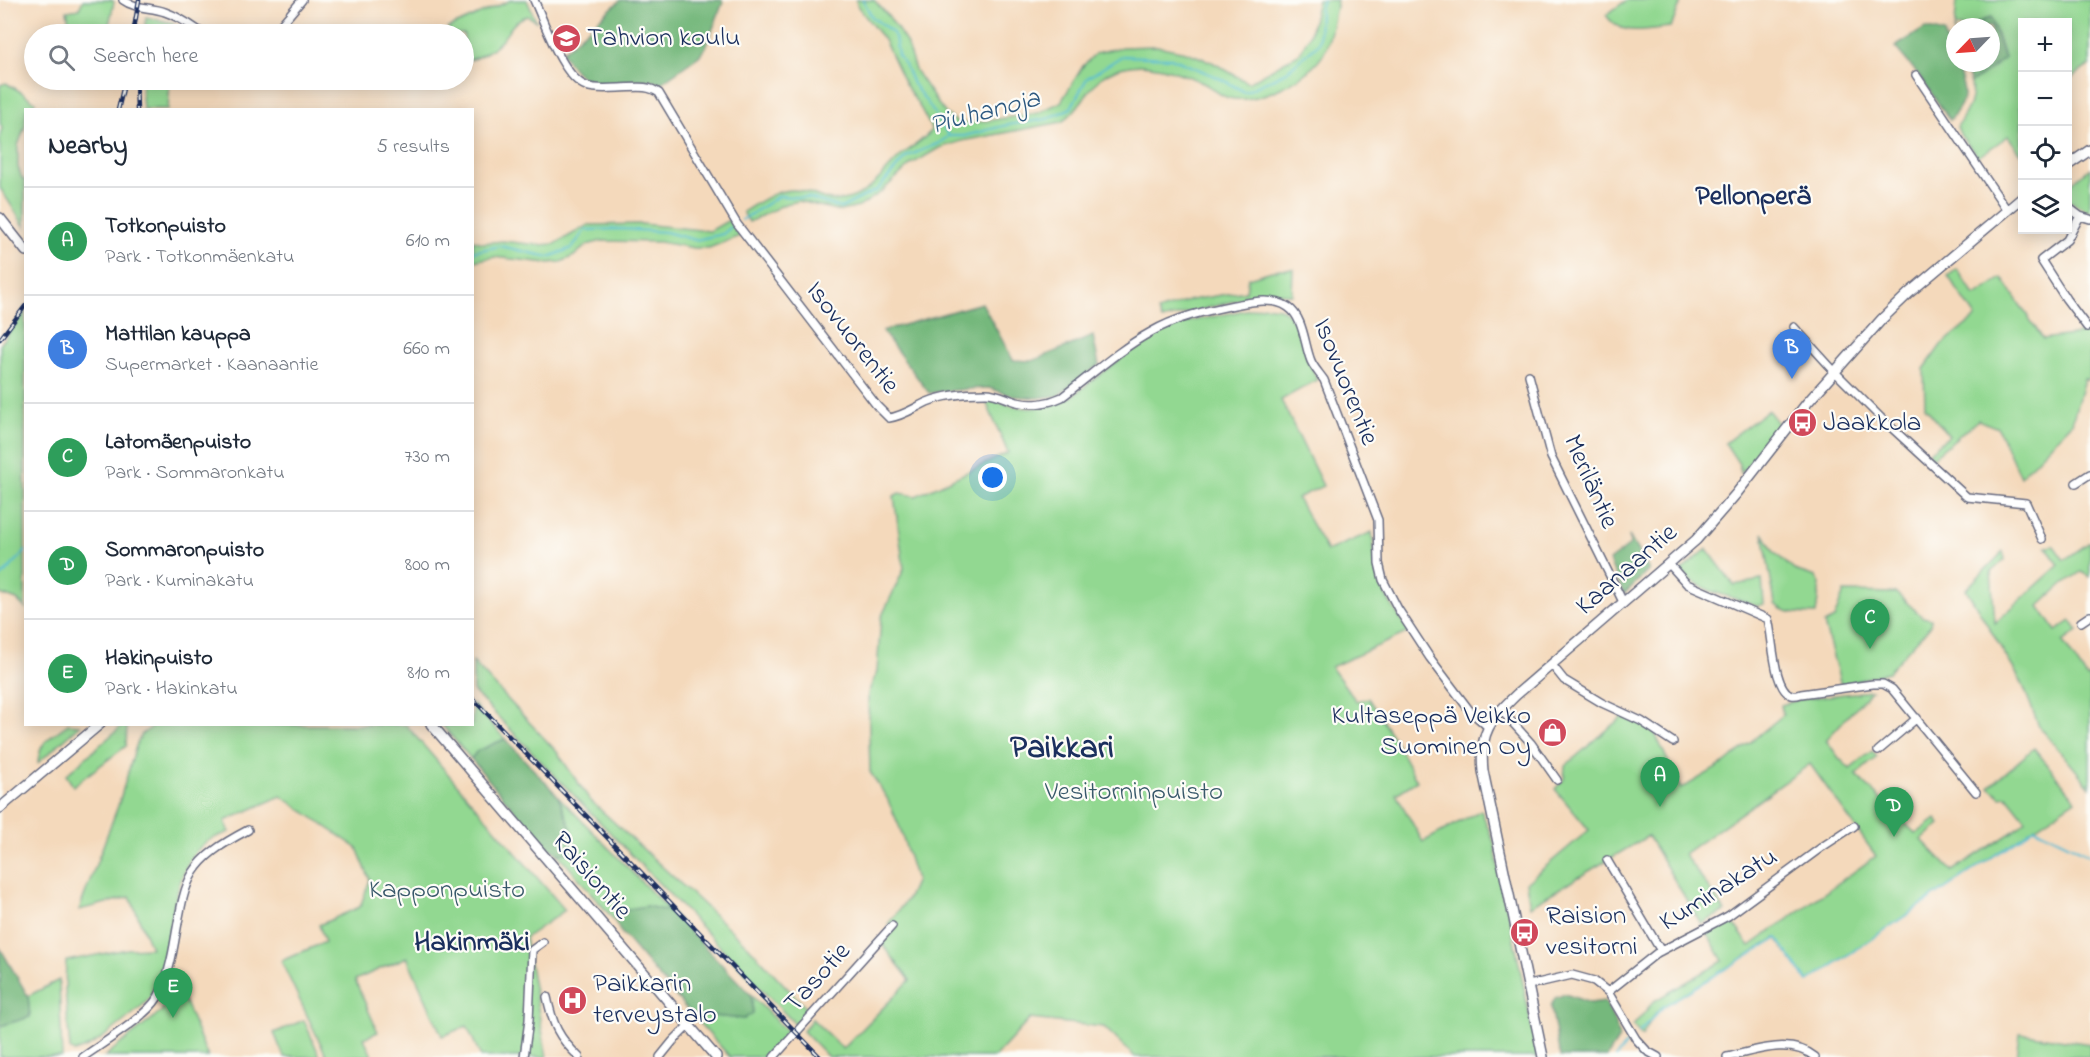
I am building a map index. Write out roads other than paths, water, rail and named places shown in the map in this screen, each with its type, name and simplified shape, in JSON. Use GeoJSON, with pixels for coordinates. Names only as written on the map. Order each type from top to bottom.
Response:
{"type":"FeatureCollection","features":[{"type":"Feature","properties":{"kind":"street"},"geometry":{"type":"LineString","coordinates":[[123,0],[131,5],[165,12],[189,24]]}},
{"type":"Feature","properties":{"kind":"street"},"geometry":{"type":"LineString","coordinates":[[282,24],[302,0]]}},
{"type":"Feature","properties":{"kind":"street","name":"Isovuorentie"},"geometry":{"type":"LineString","coordinates":[[534,0],[560,56],[576,80],[585,86],[597,89],[651,88],[659,93],[737,224],[877,406],[889,418],[909,412],[928,402],[967,394],[993,393],[1030,404],[1053,401],[1062,397],[1150,332],[1181,318],[1198,312],[1264,301],[1280,303],[1289,308],[1296,315],[1311,361],[1324,380],[1378,520],[1379,563],[1383,580],[1398,609],[1430,658],[1470,711],[1488,727]]}},
{"type":"Feature","properties":{"kind":"street"},"geometry":{"type":"LineString","coordinates":[[1916,75],[2007,210]]}},
{"type":"Feature","properties":{"kind":"street"},"geometry":{"type":"LineString","coordinates":[[2072,162],[2090,150]]}},
{"type":"Feature","properties":{"kind":"street","name":"Kaanaantie"},"geometry":{"type":"LineString","coordinates":[[1543,1057],[1484,771],[1482,745],[1488,727],[1501,710],[1552,664],[1696,540],[1716,519],[1783,431],[1909,293],[2018,201]]}},
{"type":"Feature","properties":{"kind":"street"},"geometry":{"type":"LineString","coordinates":[[2072,210],[2090,219]]}},
{"type":"Feature","properties":{"kind":"street"},"geometry":{"type":"LineString","coordinates":[[2080,216],[2067,240],[2041,260],[2087,327]]}},
{"type":"Feature","properties":{"kind":"street"},"geometry":{"type":"LineString","coordinates":[[0,218],[24,248]]}},
{"type":"Feature","properties":{"kind":"street"},"geometry":{"type":"LineString","coordinates":[[1794,327],[1881,418],[1967,497],[2026,502],[2042,539]]}},
{"type":"Feature","properties":{"kind":"street","name":"Meriläntie"},"geometry":{"type":"LineString","coordinates":[[1529,375],[1551,457],[1623,602]]}},
{"type":"Feature","properties":{"kind":"street"},"geometry":{"type":"LineString","coordinates":[[2076,483],[2090,474]]}},
{"type":"Feature","properties":{"kind":"street"},"geometry":{"type":"LineString","coordinates":[[1669,564],[1687,584],[1768,619],[1780,684],[1791,695],[1873,684],[1883,684],[1892,689],[1976,792]]}},
{"type":"Feature","properties":{"kind":"street"},"geometry":{"type":"LineString","coordinates":[[2080,622],[2090,616]]}},
{"type":"Feature","properties":{"kind":"street"},"geometry":{"type":"LineString","coordinates":[[1552,664],[1564,680],[1602,703],[1641,721],[1672,742]]}},
{"type":"Feature","properties":{"kind":"street"},"geometry":{"type":"LineString","coordinates":[[1501,710],[1531,743],[1557,780]]}},
{"type":"Feature","properties":{"kind":"street"},"geometry":{"type":"LineString","coordinates":[[1878,751],[1917,718]]}},
{"type":"Feature","properties":{"kind":"street"},"geometry":{"type":"LineString","coordinates":[[0,808],[98,726]]}},
{"type":"Feature","properties":{"kind":"street","name":"Raisiontie"},"geometry":{"type":"LineString","coordinates":[[433,726],[716,1057]]}},
{"type":"Feature","properties":{"kind":"street","name":"Kuminakatu"},"geometry":{"type":"LineString","coordinates":[[1608,992],[1661,951],[1728,916],[1854,826]]}},
{"type":"Feature","properties":{"kind":"street"},"geometry":{"type":"LineString","coordinates":[[83,1057],[139,1016],[156,999],[171,962],[183,895],[191,874],[211,852],[248,830]]}},
{"type":"Feature","properties":{"kind":"street"},"geometry":{"type":"LineString","coordinates":[[1607,860],[1661,951]]}},
{"type":"Feature","properties":{"kind":"street","name":"Tasotie"},"geometry":{"type":"LineString","coordinates":[[774,1057],[892,926]]}},
{"type":"Feature","properties":{"kind":"street"},"geometry":{"type":"LineString","coordinates":[[524,1057],[529,1020],[532,950],[543,942]]}},
{"type":"Feature","properties":{"kind":"street"},"geometry":{"type":"LineString","coordinates":[[1529,985],[1572,975],[1594,981],[1608,992],[1629,1029],[1647,1051],[1658,1057]]}},
{"type":"Feature","properties":{"kind":"street"},"geometry":{"type":"LineString","coordinates":[[548,997],[555,1028],[579,1057]]}},
{"type":"Feature","properties":{"kind":"street"},"geometry":{"type":"LineString","coordinates":[[660,1057],[672,1041],[689,1025]]}},
{"type":"Feature","properties":{"kind":"street"},"geometry":{"type":"LineString","coordinates":[[1727,1057],[1773,1047],[1809,1052],[1815,1057]]}},
{"type":"Feature","properties":{"kind":"waterway"},"geometry":{"type":"LineString","coordinates":[[863,0],[872,17],[892,32],[898,55],[913,84],[949,136]]}},
{"type":"Feature","properties":{"kind":"waterway","name":"Piuhanoja"},"geometry":{"type":"LineString","coordinates":[[742,220],[779,196],[809,198],[841,208],[877,190],[906,157],[939,143],[949,136],[964,136],[1007,125],[1047,119],[1071,108],[1087,78],[1122,56],[1171,58],[1217,77],[1245,92],[1286,72],[1319,43],[1320,9],[1323,0]]}},
{"type":"Feature","properties":{"kind":"waterway","name":"Piuhanoja"},"geometry":{"type":"LineString","coordinates":[[474,252],[500,246],[549,257],[572,248],[585,230],[621,229],[666,232],[695,240],[723,234],[731,227]]}},
{"type":"Feature","properties":{"kind":"waterway","name":"Piuhanoja"},"geometry":{"type":"LineString","coordinates":[[0,578],[24,553]]}},
{"type":"Feature","properties":{"kind":"waterway"},"geometry":{"type":"LineString","coordinates":[[1639,1032],[1664,1006],[1777,938],[1808,982],[2035,828],[2090,855]]}},
{"type":"Feature","properties":{"kind":"waterway"},"geometry":{"type":"LineString","coordinates":[[1616,1057],[1629,1041]]}},
{"type":"Feature","properties":{"kind":"railway"},"geometry":{"type":"LineString","coordinates":[[135,24],[139,0]]}},
{"type":"Feature","properties":{"kind":"railway"},"geometry":{"type":"LineString","coordinates":[[118,108],[123,90]]}},
{"type":"Feature","properties":{"kind":"railway"},"geometry":{"type":"LineString","coordinates":[[136,90],[137,108]]}},
{"type":"Feature","properties":{"kind":"railway"},"geometry":{"type":"LineString","coordinates":[[0,339],[24,308]]}},
{"type":"Feature","properties":{"kind":"railway"},"geometry":{"type":"LineString","coordinates":[[474,700],[820,1057]]}},
{"type":"Feature","properties":{"kind":"place","name":"Tahvion koulu"},"geometry":{"type":"Point","coordinates":[566,38]}},
{"type":"Feature","properties":{"kind":"place","name":"Mattilan kauppa"},"geometry":{"type":"Point","coordinates":[1792,379]}},
{"type":"Feature","properties":{"kind":"place","name":"Jaakkola"},"geometry":{"type":"Point","coordinates":[1802,423]}},
{"type":"Feature","properties":{"kind":"place","name":"Latomäenpuisto"},"geometry":{"type":"Point","coordinates":[1870,649]}},
{"type":"Feature","properties":{"kind":"place","name":"Kultaseppä Veikko Suominen Oy"},"geometry":{"type":"Point","coordinates":[1552,732]}},
{"type":"Feature","properties":{"kind":"place","name":"Totkonpuisto"},"geometry":{"type":"Point","coordinates":[1660,807]}},
{"type":"Feature","properties":{"kind":"place","name":"Sommaronpuisto"},"geometry":{"type":"Point","coordinates":[1894,837]}},
{"type":"Feature","properties":{"kind":"place","name":"Raision vesitorni"},"geometry":{"type":"Point","coordinates":[1525,932]}},
{"type":"Feature","properties":{"kind":"place","name":"Paikkarin terveystalo"},"geometry":{"type":"Point","coordinates":[572,1000]}},
{"type":"Feature","properties":{"kind":"place","name":"Hakinpuisto"},"geometry":{"type":"Point","coordinates":[173,1018]}},
{"type":"Feature","properties":{"kind":"district","name":"Pellonperä"},"geometry":{"type":"Point","coordinates":[1753,197]}},
{"type":"Feature","properties":{"kind":"district","name":"Paikkari"},"geometry":{"type":"Point","coordinates":[1062,749]}},
{"type":"Feature","properties":{"kind":"district","name":"Hakinmäki"},"geometry":{"type":"Point","coordinates":[472,943]}},
{"type":"Feature","properties":{"kind":"park label","name":"Vesitorninpuisto"},"geometry":{"type":"Point","coordinates":[1134,792]}},
{"type":"Feature","properties":{"kind":"park label","name":"Kapponpuisto"},"geometry":{"type":"Point","coordinates":[447,890]}}]}
